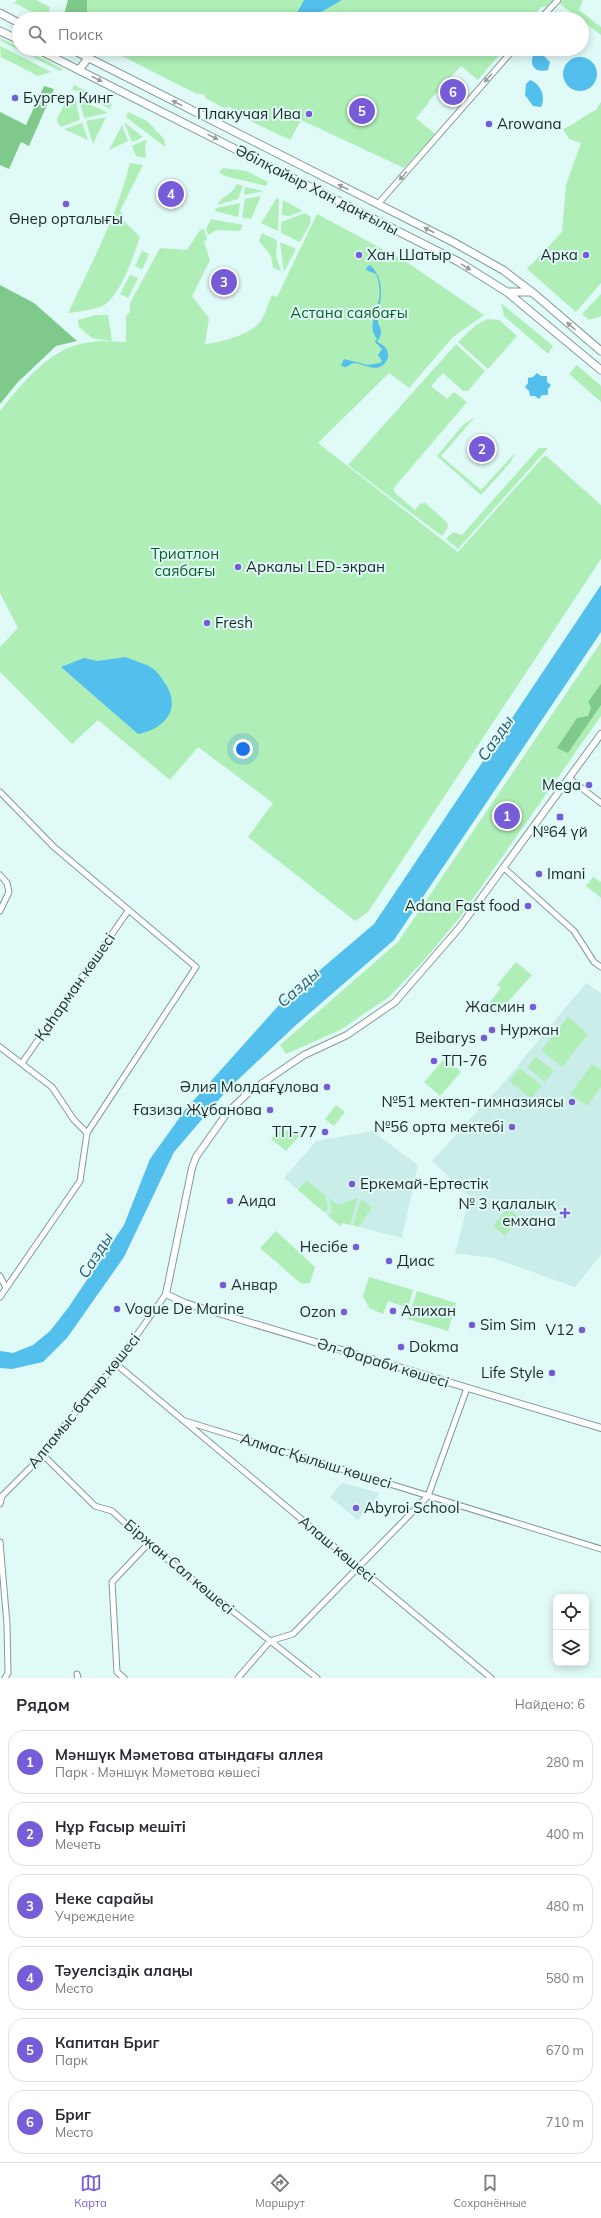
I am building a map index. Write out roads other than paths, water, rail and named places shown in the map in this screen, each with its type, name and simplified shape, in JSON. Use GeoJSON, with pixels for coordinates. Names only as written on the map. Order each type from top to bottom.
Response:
{"type":"FeatureCollection","features":[{"type":"Feature","properties":{"kind":"main road"},"geometry":{"type":"LineString","coordinates":[[0,13],[12,19]]}},
{"type":"Feature","properties":{"kind":"main road"},"geometry":{"type":"LineString","coordinates":[[0,30],[12,36]]}},
{"type":"Feature","properties":{"kind":"main road","name":"Әбілқайыр Хан даңғылы"},"geometry":{"type":"LineString","coordinates":[[52,56],[458,262],[507,292],[601,370]]}},
{"type":"Feature","properties":{"kind":"main road","name":"Әбілқайыр Хан даңғылы"},"geometry":{"type":"LineString","coordinates":[[84,56],[378,204],[503,270],[532,292],[601,351]]}},
{"type":"Feature","properties":{"kind":"main road"},"geometry":{"type":"LineString","coordinates":[[79,70],[88,58]]}},
{"type":"Feature","properties":{"kind":"main road"},"geometry":{"type":"LineString","coordinates":[[507,292],[532,292]]}},
{"type":"Feature","properties":{"kind":"street"},"geometry":{"type":"LineString","coordinates":[[547,12],[558,0]]}},
{"type":"Feature","properties":{"kind":"street"},"geometry":{"type":"LineString","coordinates":[[378,204],[508,56]]}},
{"type":"Feature","properties":{"kind":"street"},"geometry":{"type":"LineString","coordinates":[[166,1294],[192,1168],[196,1156],[230,1110],[248,1093],[280,1070],[304,1055],[348,1035],[395,1002],[460,927],[570,779],[601,734]]}},
{"type":"Feature","properties":{"kind":"street"},"geometry":{"type":"LineString","coordinates":[[570,779],[601,803]]}},
{"type":"Feature","properties":{"kind":"street"},"geometry":{"type":"LineString","coordinates":[[0,792],[54,847],[196,967],[88,1133],[80,1181],[0,1297]]}},
{"type":"Feature","properties":{"kind":"street"},"geometry":{"type":"LineString","coordinates":[[504,868],[574,931],[594,962],[601,967]]}},
{"type":"Feature","properties":{"kind":"street"},"geometry":{"type":"LineString","coordinates":[[0,875],[7,883],[10,892],[0,911]]}},
{"type":"Feature","properties":{"kind":"street","name":"Қаһарман көшесі"},"geometry":{"type":"LineString","coordinates":[[22,1063],[128,911]]}},
{"type":"Feature","properties":{"kind":"street"},"geometry":{"type":"LineString","coordinates":[[0,1047],[52,1087],[74,1120],[88,1133]]}},
{"type":"Feature","properties":{"kind":"street"},"geometry":{"type":"LineString","coordinates":[[0,1276],[6,1288]]}},
{"type":"Feature","properties":{"kind":"street","name":"Алпамыс батыр көшесі"},"geometry":{"type":"LineString","coordinates":[[0,1504],[2,1496],[43,1455],[48,1445],[116,1364],[166,1294]]}},
{"type":"Feature","properties":{"kind":"street","name":"Әл-Фараби көшесі"},"geometry":{"type":"LineString","coordinates":[[166,1294],[185,1303],[601,1428]]}},
{"type":"Feature","properties":{"kind":"street","name":"Алмас Қылыш көшесі"},"geometry":{"type":"LineString","coordinates":[[116,1364],[182,1420],[601,1549]]}},
{"type":"Feature","properties":{"kind":"street"},"geometry":{"type":"LineString","coordinates":[[238,1678],[270,1642],[293,1634],[428,1496],[467,1388]]}},
{"type":"Feature","properties":{"kind":"street","name":"Алаш көшесі"},"geometry":{"type":"LineString","coordinates":[[182,1420],[491,1678]]}},
{"type":"Feature","properties":{"kind":"street","name":"Біржан Сал көшесі"},"geometry":{"type":"LineString","coordinates":[[43,1455],[95,1506],[112,1511],[148,1544],[317,1678]]}},
{"type":"Feature","properties":{"kind":"street"},"geometry":{"type":"LineString","coordinates":[[0,1542],[7,1624],[8,1673],[5,1678]]}},
{"type":"Feature","properties":{"kind":"street"},"geometry":{"type":"LineString","coordinates":[[124,1678],[117,1672],[112,1582],[148,1544]]}},
{"type":"Feature","properties":{"kind":"water"},"geometry":{"type":"Polygon","coordinates":[[[304,0],[342,0],[321,12],[298,12],[304,0]]]}},
{"type":"Feature","properties":{"kind":"water"},"geometry":{"type":"Polygon","coordinates":[[[533,56],[544,56],[550,62],[548,70],[537,70],[533,66],[533,56]]]}},
{"type":"Feature","properties":{"kind":"water"},"geometry":{"type":"Polygon","coordinates":[[[577,57],[583,57],[587,58],[594,64],[597,74],[596,81],[590,88],[583,91],[577,91],[573,90],[566,84],[563,77],[563,71],[564,67],[570,60],[577,57]]]}},
{"type":"Feature","properties":{"kind":"water"},"geometry":{"type":"Polygon","coordinates":[[[530,80],[537,84],[542,91],[543,99],[541,107],[533,106],[525,95],[526,84],[530,80]]]}},
{"type":"Feature","properties":{"kind":"water"},"geometry":{"type":"Polygon","coordinates":[[[370,265],[375,271],[381,284],[378,321],[381,334],[377,342],[386,348],[388,358],[385,363],[377,368],[355,363],[344,367],[341,365],[344,359],[368,365],[380,363],[382,361],[378,355],[382,349],[375,342],[377,339],[373,332],[373,321],[377,311],[375,308],[379,301],[379,282],[376,274],[366,270],[370,265]]]}},
{"type":"Feature","properties":{"kind":"water"},"geometry":{"type":"Polygon","coordinates":[[[537,373],[541,376],[547,376],[547,382],[551,385],[548,389],[548,395],[542,395],[539,399],[535,396],[530,396],[529,391],[525,387],[528,383],[528,378],[533,377],[537,373]]]}},
{"type":"Feature","properties":{"kind":"water"},"geometry":{"type":"Polygon","coordinates":[[[601,585],[601,632],[394,940],[296,1025],[228,1089],[174,1152],[124,1257],[67,1338],[43,1362],[12,1369],[0,1368],[0,1351],[13,1353],[33,1345],[50,1331],[68,1308],[124,1225],[150,1159],[185,1110],[279,1005],[374,924],[601,585]]]}},
{"type":"Feature","properties":{"kind":"water"},"geometry":{"type":"Polygon","coordinates":[[[126,657],[146,665],[156,671],[162,678],[172,700],[171,709],[163,722],[148,731],[138,734],[61,667],[84,658],[97,661],[126,657]]]}},
{"type":"Feature","properties":{"kind":"place","name":"Бриг"},"geometry":{"type":"Point","coordinates":[453,92]}},
{"type":"Feature","properties":{"kind":"place","name":"Бургер Кинг"},"geometry":{"type":"Point","coordinates":[15,98]}},
{"type":"Feature","properties":{"kind":"place","name":"Капитан Бриг"},"geometry":{"type":"Point","coordinates":[362,111]}},
{"type":"Feature","properties":{"kind":"place","name":"Плакучая Ива"},"geometry":{"type":"Point","coordinates":[309,114]}},
{"type":"Feature","properties":{"kind":"place","name":"Arowana"},"geometry":{"type":"Point","coordinates":[489,124]}},
{"type":"Feature","properties":{"kind":"place","name":"Тәуелсіздік алаңы"},"geometry":{"type":"Point","coordinates":[171,194]}},
{"type":"Feature","properties":{"kind":"place","name":"Өнер орталығы"},"geometry":{"type":"Point","coordinates":[66,204]}},
{"type":"Feature","properties":{"kind":"place","name":"Хан Шатыр"},"geometry":{"type":"Point","coordinates":[359,255]}},
{"type":"Feature","properties":{"kind":"place","name":"Арка"},"geometry":{"type":"Point","coordinates":[586,255]}},
{"type":"Feature","properties":{"kind":"place","name":"Неке сарайы"},"geometry":{"type":"Point","coordinates":[224,282]}},
{"type":"Feature","properties":{"kind":"place","name":"Нұр Ғасыр мешіті"},"geometry":{"type":"Point","coordinates":[482,449]}},
{"type":"Feature","properties":{"kind":"place","name":"Аркалы LED-экран"},"geometry":{"type":"Point","coordinates":[238,567]}},
{"type":"Feature","properties":{"kind":"place","name":"Fresh"},"geometry":{"type":"Point","coordinates":[207,623]}},
{"type":"Feature","properties":{"kind":"place","name":"Mega"},"geometry":{"type":"Point","coordinates":[589,785]}},
{"type":"Feature","properties":{"kind":"place","name":"Мәншүк Мәметова атындағы аллея"},"geometry":{"type":"Point","coordinates":[507,816]}},
{"type":"Feature","properties":{"kind":"place","name":"№64 үй"},"geometry":{"type":"Point","coordinates":[560,817]}},
{"type":"Feature","properties":{"kind":"place","name":"Imani"},"geometry":{"type":"Point","coordinates":[539,874]}},
{"type":"Feature","properties":{"kind":"place","name":"Adana Fast food"},"geometry":{"type":"Point","coordinates":[528,906]}},
{"type":"Feature","properties":{"kind":"place","name":"Жасмин"},"geometry":{"type":"Point","coordinates":[533,1007]}},
{"type":"Feature","properties":{"kind":"place","name":"Нуржан"},"geometry":{"type":"Point","coordinates":[492,1030]}},
{"type":"Feature","properties":{"kind":"place","name":"Beibarys"},"geometry":{"type":"Point","coordinates":[484,1038]}},
{"type":"Feature","properties":{"kind":"place","name":"ТП-76"},"geometry":{"type":"Point","coordinates":[434,1061]}},
{"type":"Feature","properties":{"kind":"place","name":"Әлия Молдағұлова"},"geometry":{"type":"Point","coordinates":[327,1087]}},
{"type":"Feature","properties":{"kind":"place","name":"№51 мектеп-гимназиясы"},"geometry":{"type":"Point","coordinates":[572,1102]}},
{"type":"Feature","properties":{"kind":"place","name":"Ғазиза Жұбанова"},"geometry":{"type":"Point","coordinates":[270,1110]}},
{"type":"Feature","properties":{"kind":"place","name":"№56 орта мектебі"},"geometry":{"type":"Point","coordinates":[512,1127]}},
{"type":"Feature","properties":{"kind":"place","name":"ТП-77"},"geometry":{"type":"Point","coordinates":[325,1132]}},
{"type":"Feature","properties":{"kind":"place","name":"Еркемай-Ертөстік"},"geometry":{"type":"Point","coordinates":[352,1184]}},
{"type":"Feature","properties":{"kind":"place","name":"Аида"},"geometry":{"type":"Point","coordinates":[230,1201]}},
{"type":"Feature","properties":{"kind":"place","name":"№ 3 қалалық емхана"},"geometry":{"type":"Point","coordinates":[565,1213]}},
{"type":"Feature","properties":{"kind":"place","name":"Несібе"},"geometry":{"type":"Point","coordinates":[356,1247]}},
{"type":"Feature","properties":{"kind":"place","name":"Диас"},"geometry":{"type":"Point","coordinates":[389,1261]}},
{"type":"Feature","properties":{"kind":"place","name":"Анвар"},"geometry":{"type":"Point","coordinates":[223,1285]}},
{"type":"Feature","properties":{"kind":"place","name":"Vogue De Marine"},"geometry":{"type":"Point","coordinates":[117,1309]}},
{"type":"Feature","properties":{"kind":"place","name":"Алихан"},"geometry":{"type":"Point","coordinates":[393,1311]}},
{"type":"Feature","properties":{"kind":"place","name":"Ozon"},"geometry":{"type":"Point","coordinates":[344,1312]}},
{"type":"Feature","properties":{"kind":"place","name":"Sim Sim"},"geometry":{"type":"Point","coordinates":[472,1325]}},
{"type":"Feature","properties":{"kind":"place","name":"V12"},"geometry":{"type":"Point","coordinates":[582,1330]}},
{"type":"Feature","properties":{"kind":"place","name":"Dokma"},"geometry":{"type":"Point","coordinates":[401,1347]}},
{"type":"Feature","properties":{"kind":"place","name":"Life Style"},"geometry":{"type":"Point","coordinates":[552,1373]}},
{"type":"Feature","properties":{"kind":"place","name":"Abyroi School"},"geometry":{"type":"Point","coordinates":[356,1508]}},
{"type":"Feature","properties":{"kind":"park label","name":"Астана саябағы"},"geometry":{"type":"Point","coordinates":[349,313]}},
{"type":"Feature","properties":{"kind":"park label","name":"Триатлон саябағы"},"geometry":{"type":"Point","coordinates":[185,562]}},
{"type":"Feature","properties":{"kind":"water label","name":"Сазды"},"geometry":{"type":"Point","coordinates":[495,738]}},
{"type":"Feature","properties":{"kind":"water label","name":"Сазды"},"geometry":{"type":"Point","coordinates":[298,987]}},
{"type":"Feature","properties":{"kind":"water label","name":"Сазды"},"geometry":{"type":"Point","coordinates":[95,1255]}}]}
